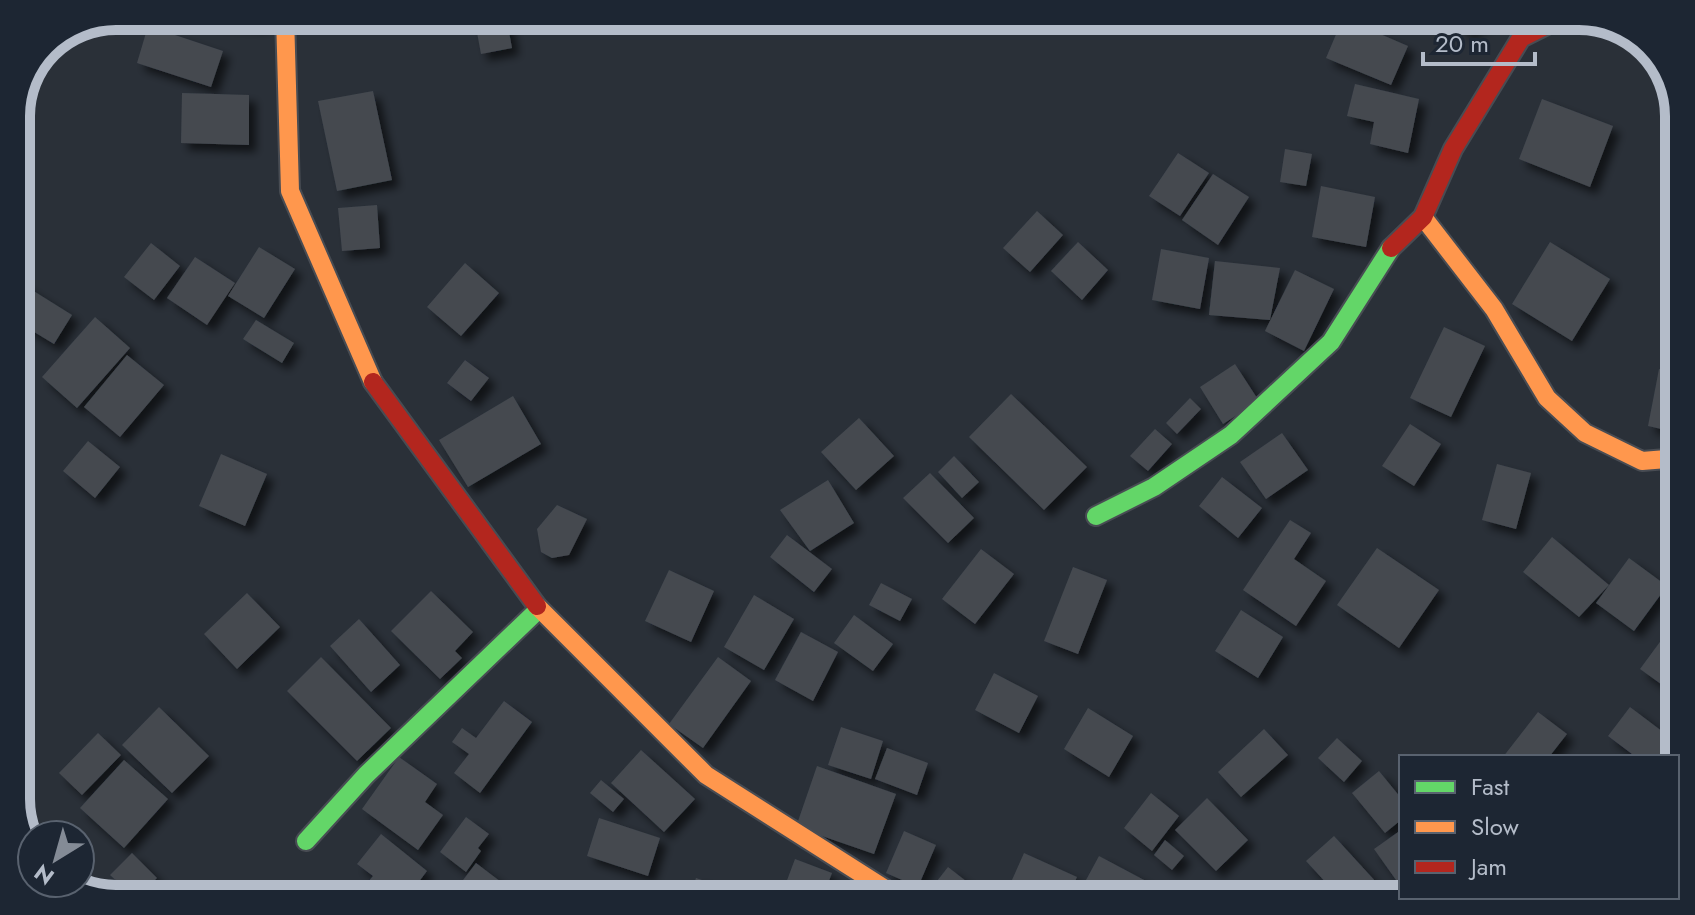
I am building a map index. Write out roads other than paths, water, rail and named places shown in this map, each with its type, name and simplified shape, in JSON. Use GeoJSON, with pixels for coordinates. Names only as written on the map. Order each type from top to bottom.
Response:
{"type":"FeatureCollection","features":[{"type":"Feature","properties":{"kind":"street"},"geometry":{"type":"LineString","coordinates":[[285,30],[290,191],[369,376],[539,609],[706,775],[879,885]]}},
{"type":"Feature","properties":{"kind":"street"},"geometry":{"type":"LineString","coordinates":[[1096,516],[1154,487],[1242,424],[1331,342],[1392,247],[1423,217],[1453,149],[1521,38],[1537,30]]}},
{"type":"Feature","properties":{"kind":"street"},"geometry":{"type":"LineString","coordinates":[[1423,217],[1494,309],[1547,398],[1585,433],[1642,461],[1665,459]]}},
{"type":"Feature","properties":{"kind":"street"},"geometry":{"type":"LineString","coordinates":[[306,841],[366,775],[539,609]]}}]}
